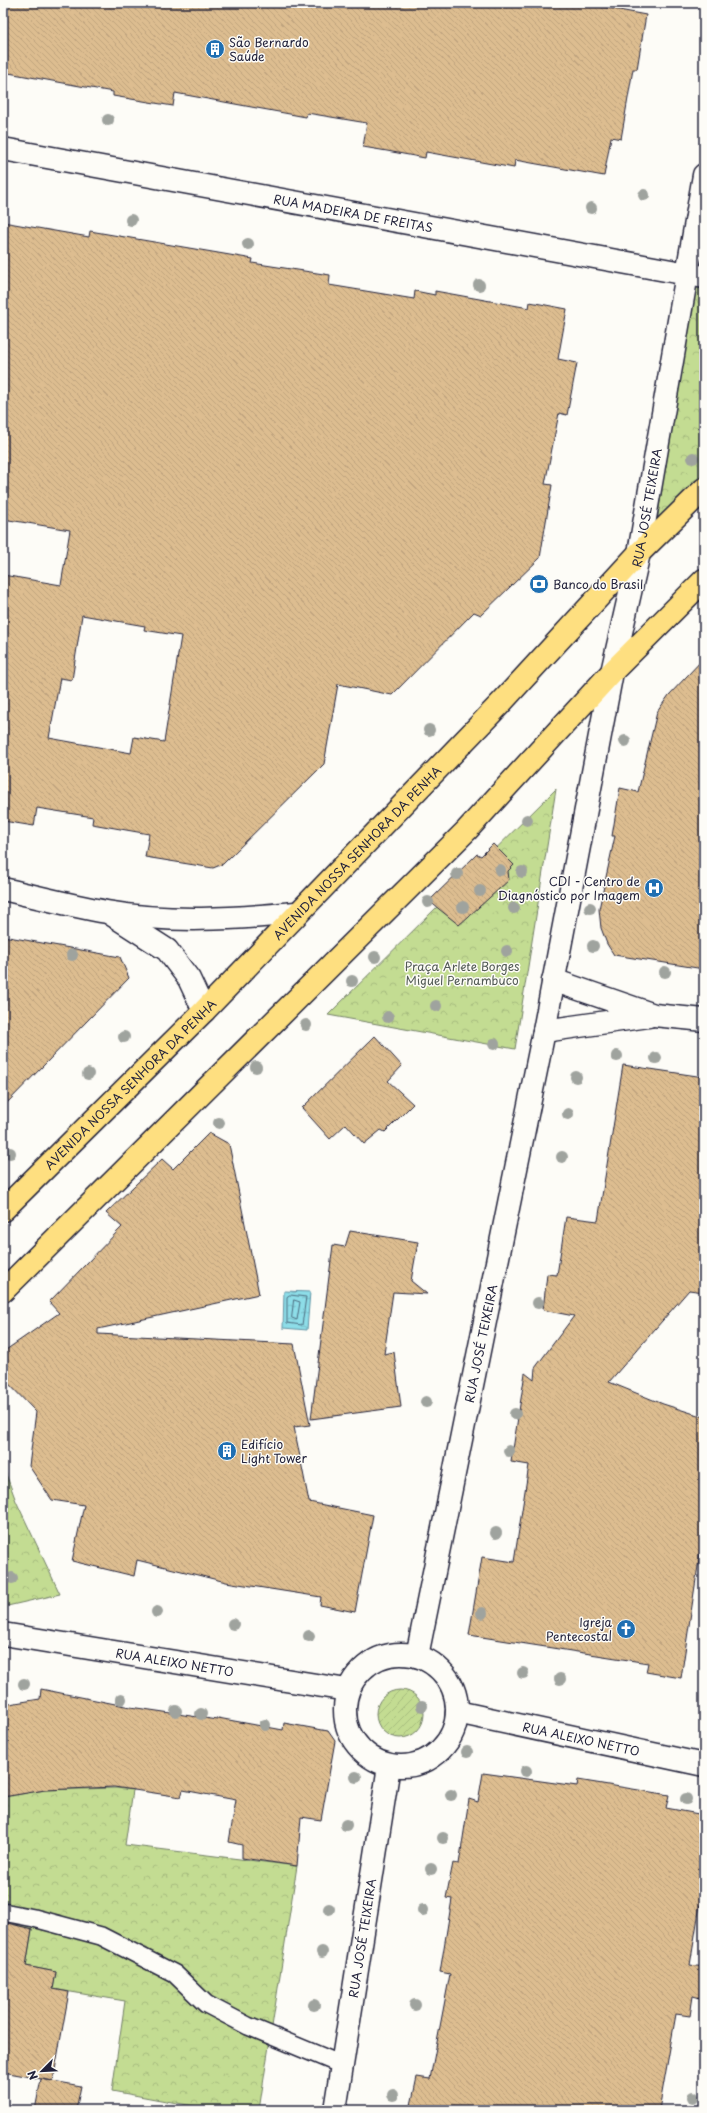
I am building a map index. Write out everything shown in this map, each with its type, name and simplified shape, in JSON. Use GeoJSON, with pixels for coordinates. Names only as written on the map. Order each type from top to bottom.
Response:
{"type":"FeatureCollection","features":[{"type":"Feature","properties":{"kind":"main road","name":"AVENIDA NOSSA SENHORA DA PENHA"},"geometry":{"type":"LineString","coordinates":[[3,1210],[204,1010],[296,913],[500,704],[639,552],[704,489]]}},
{"type":"Feature","properties":{"kind":"main road"},"geometry":{"type":"LineString","coordinates":[[3,1291],[467,830],[612,672],[704,580]]}},
{"type":"Feature","properties":{"kind":"street","name":"RUA MADEIRA DE FREITAS"},"geometry":{"type":"LineString","coordinates":[[3,149],[696,276]]}},
{"type":"Feature","properties":{"kind":"street","name":"RUA JOSÉ TEIXEIRA"},"geometry":{"type":"LineString","coordinates":[[417,1656],[544,1031],[612,672],[639,552],[696,276],[704,175]]}},
{"type":"Feature","properties":{"kind":"street"},"geometry":{"type":"LineString","coordinates":[[3,889],[108,912],[187,919],[232,919],[296,913]]}},
{"type":"Feature","properties":{"kind":"street"},"geometry":{"type":"LineString","coordinates":[[108,912],[167,950],[189,979],[204,1010]]}},
{"type":"Feature","properties":{"kind":"street"},"geometry":{"type":"LineString","coordinates":[[553,980],[654,1015],[704,1020]]}},
{"type":"Feature","properties":{"kind":"street"},"geometry":{"type":"LineString","coordinates":[[544,1031],[654,1015]]}},
{"type":"Feature","properties":{"kind":"street","name":"RUA ALEIXO NETTO"},"geometry":{"type":"LineString","coordinates":[[3,1634],[347,1690]]}},
{"type":"Feature","properties":{"kind":"street"},"geometry":{"type":"LineString","coordinates":[[396,1653],[417,1656],[434,1664],[446,1677],[455,1693],[458,1712],[451,1736],[436,1755],[414,1766],[389,1766],[360,1751],[345,1722],[347,1690],[358,1672],[375,1659],[396,1653]]}},
{"type":"Feature","properties":{"kind":"street","name":"RUA ALEIXO NETTO"},"geometry":{"type":"LineString","coordinates":[[458,1712],[704,1765]]}},
{"type":"Feature","properties":{"kind":"street","name":"RUA JOSÉ TEIXEIRA"},"geometry":{"type":"LineString","coordinates":[[335,2110],[389,1766]]}},
{"type":"Feature","properties":{"kind":"lane"},"geometry":{"type":"LineString","coordinates":[[3,1912],[34,1918],[101,1936],[175,1974],[206,2004],[248,2026],[342,2065]]}},
{"type":"Feature","properties":{"kind":"green space"},"geometry":{"type":"Polygon","coordinates":[[[691,281],[704,283],[704,475],[657,523],[691,281]]]}},
{"type":"Feature","properties":{"kind":"green space","name":"Praça Arlete Borges Miguel Pernambuco"},"geometry":{"type":"Polygon","coordinates":[[[556,789],[515,1049],[328,1015],[556,789]]]}},
{"type":"Feature","properties":{"kind":"green space"},"geometry":{"type":"Polygon","coordinates":[[[3,1466],[16,1501],[60,1594],[3,1607],[3,1466]]]}},
{"type":"Feature","properties":{"kind":"green space"},"geometry":{"type":"Polygon","coordinates":[[[400,1690],[409,1692],[417,1697],[422,1705],[424,1714],[422,1723],[417,1731],[409,1736],[400,1738],[391,1736],[383,1731],[378,1723],[376,1714],[378,1705],[383,1697],[391,1692],[400,1690]]]}},
{"type":"Feature","properties":{"kind":"green space"},"geometry":{"type":"Polygon","coordinates":[[[116,1788],[133,1790],[125,1845],[297,1866],[259,2110],[215,2110],[112,2091],[125,2001],[53,1989],[56,1972],[26,1966],[32,1929],[3,1922],[3,1797],[45,1790],[116,1788]]]}},
{"type":"Feature","properties":{"kind":"water"},"geometry":{"type":"Polygon","coordinates":[[[284,1291],[310,1292],[307,1330],[283,1328],[284,1291]]]}},
{"type":"Feature","properties":{"kind":"building"},"geometry":{"type":"Polygon","coordinates":[[[3,3],[581,3],[646,15],[637,69],[633,69],[621,139],[611,137],[604,176],[515,160],[514,168],[426,152],[425,158],[363,147],[367,123],[307,113],[306,117],[175,93],[173,106],[113,96],[113,92],[3,72],[3,3]]]}},
{"type":"Feature","properties":{"kind":"building"},"geometry":{"type":"Polygon","coordinates":[[[3,222],[89,237],[90,231],[253,259],[252,263],[330,275],[329,285],[414,299],[415,291],[435,295],[435,291],[529,308],[530,302],[567,309],[558,359],[577,363],[567,415],[559,413],[545,484],[552,485],[540,558],[481,615],[474,612],[392,695],[338,684],[324,764],[223,864],[213,868],[145,857],[149,834],[92,824],[93,817],[37,808],[34,826],[3,821],[3,575],[61,585],[70,530],[3,519],[3,222]],[[82,615],[72,680],[60,678],[49,738],[131,753],[134,737],[164,742],[181,636],[144,630],[145,626],[82,615]]]}},
{"type":"Feature","properties":{"kind":"building","name":"CDI - Centro de Diagnóstico por Imagem"},"geometry":{"type":"Polygon","coordinates":[[[704,658],[704,969],[614,955],[607,944],[601,928],[599,909],[615,836],[612,836],[620,788],[638,792],[657,712],[669,695],[704,658]]]}},
{"type":"Feature","properties":{"kind":"building"},"geometry":{"type":"Polygon","coordinates":[[[493,844],[514,865],[508,871],[509,880],[459,925],[429,901],[477,854],[481,856],[493,844]]]}},
{"type":"Feature","properties":{"kind":"building"},"geometry":{"type":"Polygon","coordinates":[[[3,936],[120,957],[129,978],[3,1107],[3,936]]]}},
{"type":"Feature","properties":{"kind":"building"},"geometry":{"type":"Polygon","coordinates":[[[375,1036],[402,1066],[388,1081],[413,1104],[385,1132],[381,1130],[364,1144],[346,1124],[330,1139],[302,1108],[375,1036]]]}},
{"type":"Feature","properties":{"kind":"building"},"geometry":{"type":"Polygon","coordinates":[[[623,1065],[704,1077],[704,1292],[689,1290],[609,1382],[663,1404],[704,1417],[704,1554],[700,1553],[681,1678],[646,1672],[648,1663],[469,1635],[482,1557],[514,1562],[529,1465],[511,1462],[525,1373],[534,1380],[535,1368],[574,1316],[543,1310],[547,1274],[557,1275],[566,1217],[598,1221],[623,1065]]]}},
{"type":"Feature","properties":{"kind":"building"},"geometry":{"type":"Polygon","coordinates":[[[209,1133],[229,1144],[259,1294],[98,1329],[98,1334],[294,1344],[310,1425],[294,1427],[309,1502],[373,1515],[355,1612],[320,1605],[321,1597],[226,1582],[137,1560],[134,1576],[72,1561],[84,1505],[52,1500],[29,1466],[36,1412],[3,1378],[3,1352],[59,1313],[49,1302],[122,1227],[106,1213],[162,1159],[173,1169],[209,1133]]]}},
{"type":"Feature","properties":{"kind":"building"},"geometry":{"type":"Polygon","coordinates":[[[350,1231],[418,1242],[411,1281],[427,1294],[393,1292],[384,1354],[394,1352],[401,1407],[311,1419],[333,1245],[345,1247],[350,1231]]]}},
{"type":"Feature","properties":{"kind":"building"},"geometry":{"type":"Polygon","coordinates":[[[41,1689],[130,1707],[218,1720],[218,1718],[283,1730],[284,1723],[328,1731],[335,1741],[321,1820],[301,1817],[297,1866],[242,1858],[242,1845],[229,1842],[236,1800],[183,1790],[181,1797],[114,1787],[45,1790],[3,1797],[3,1705],[40,1699],[41,1689]]]}},
{"type":"Feature","properties":{"kind":"building"},"geometry":{"type":"Polygon","coordinates":[[[483,1773],[577,1786],[578,1780],[669,1795],[666,1808],[704,1815],[704,1906],[700,1905],[690,1965],[704,1967],[704,1999],[693,1996],[690,2016],[676,2014],[659,2110],[410,2110],[417,2077],[430,2079],[450,1974],[440,1972],[452,1899],[446,1898],[453,1863],[459,1864],[469,1799],[478,1802],[483,1773]]]}},
{"type":"Feature","properties":{"kind":"building"},"geometry":{"type":"Polygon","coordinates":[[[3,1922],[32,1929],[26,1966],[56,1972],[53,1989],[69,1992],[53,2081],[3,2072],[3,1922]]]}},
{"type":"Feature","properties":{"kind":"building"},"geometry":{"type":"Polygon","coordinates":[[[41,2079],[81,2086],[76,2110],[35,2110],[41,2079]]]}},
{"type":"Feature","properties":{"kind":"place","name":"São Bernardo Saúde"},"geometry":{"type":"Point","coordinates":[215,49]}},
{"type":"Feature","properties":{"kind":"place","name":"Banco do Brasil"},"geometry":{"type":"Point","coordinates":[539,584]}},
{"type":"Feature","properties":{"kind":"place","name":"CDI - Centro de Diagnóstico por Imagem"},"geometry":{"type":"Point","coordinates":[654,888]}},
{"type":"Feature","properties":{"kind":"place","name":"Edifício Light Tower"},"geometry":{"type":"Point","coordinates":[227,1451]}},
{"type":"Feature","properties":{"kind":"place","name":"Igreja Pentecostal"},"geometry":{"type":"Point","coordinates":[626,1629]}}]}
